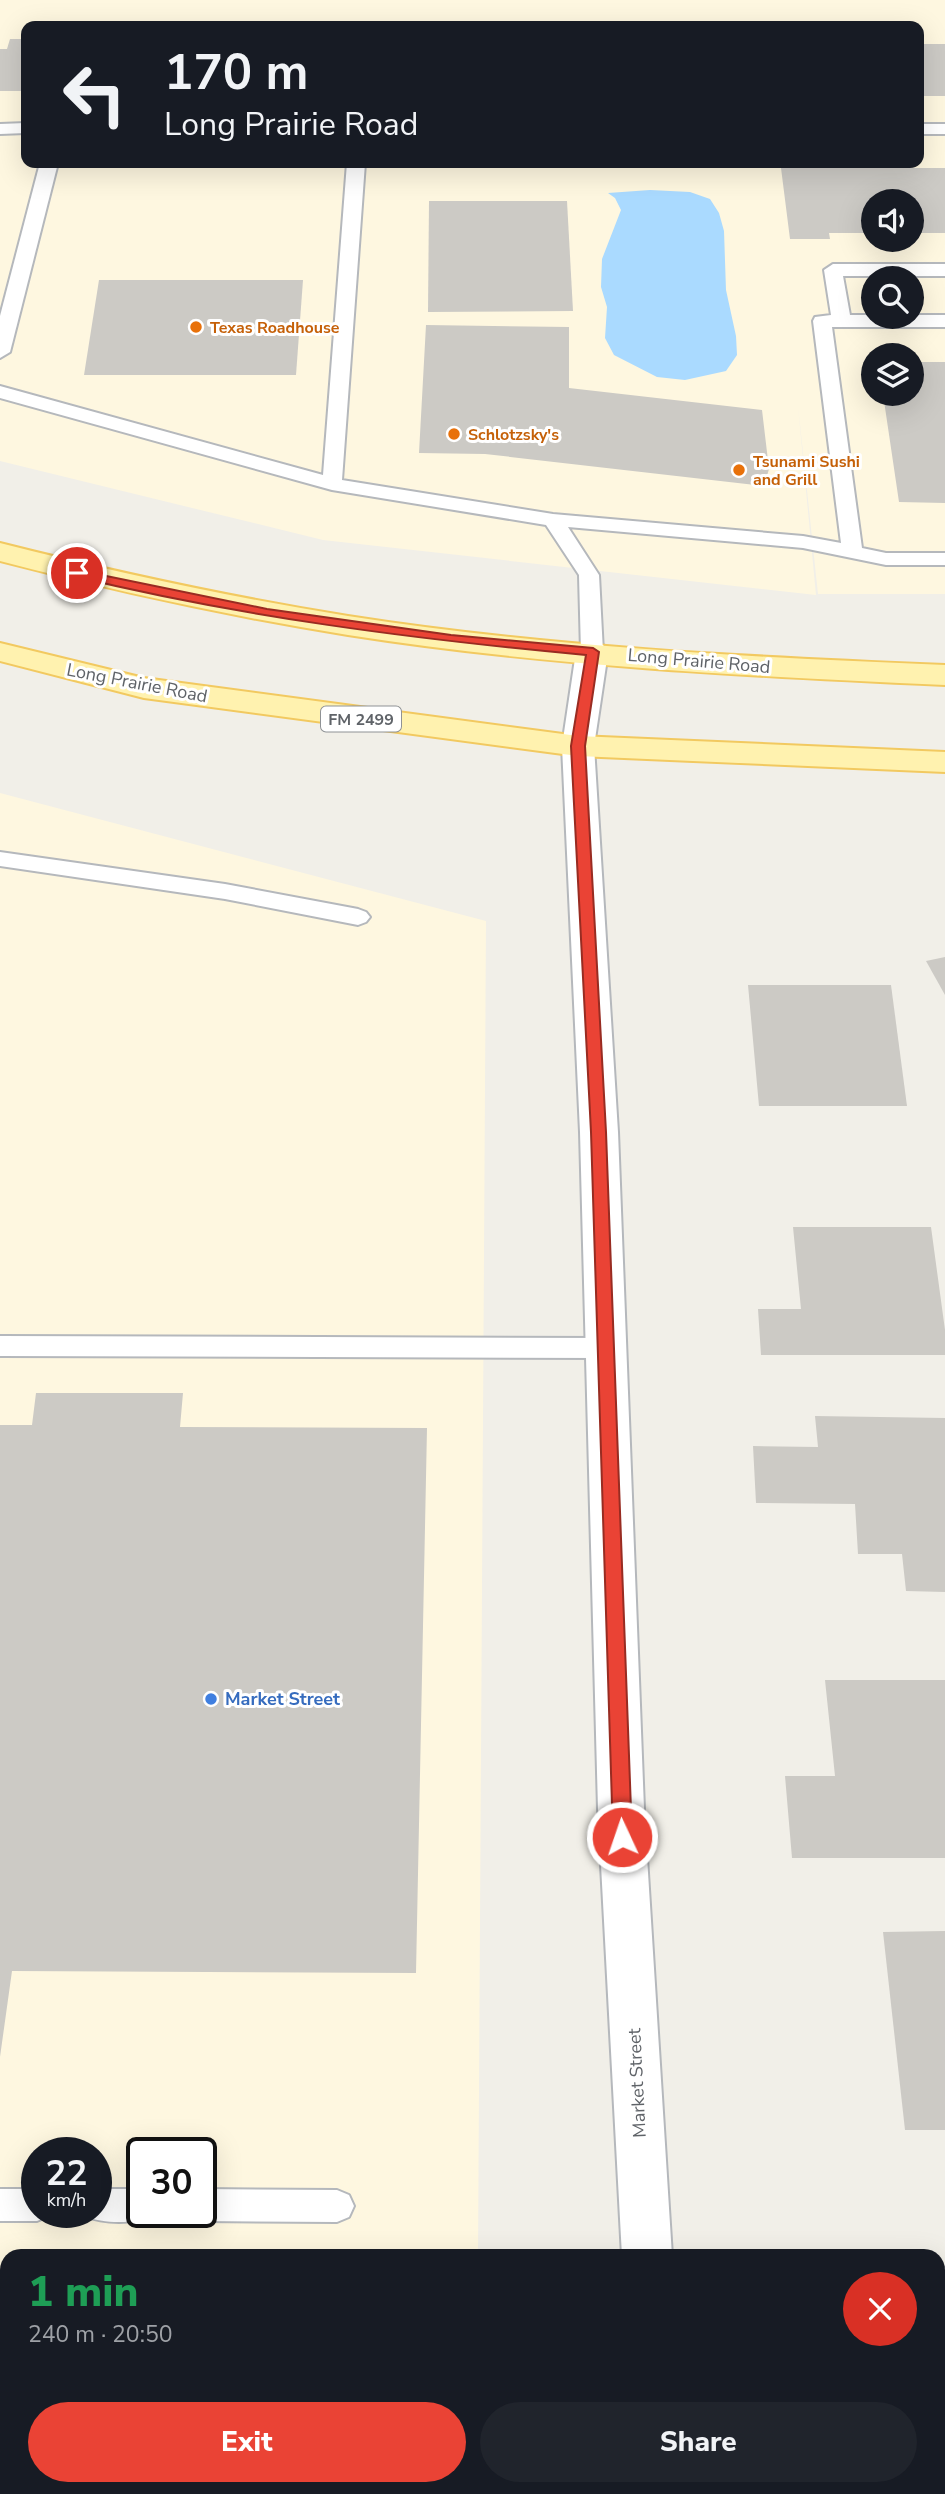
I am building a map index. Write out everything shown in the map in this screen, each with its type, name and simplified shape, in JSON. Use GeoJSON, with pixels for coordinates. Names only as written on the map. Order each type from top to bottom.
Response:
{"type":"FeatureCollection","features":[{"type":"Feature","properties":{"kind":"main road","name":"Long Prairie Road"},"geometry":{"type":"LineString","coordinates":[[0,551],[103,581],[267,613],[451,639],[777,668],[945,675]]}},
{"type":"Feature","properties":{"kind":"main road","name":"Long Prairie Road"},"geometry":{"type":"LineString","coordinates":[[0,652],[145,688],[578,746],[945,762]]}},
{"type":"Feature","properties":{"kind":"street","name":"Market Street"},"geometry":{"type":"LineString","coordinates":[[593,652],[578,746],[598,1132],[621,1809],[647,2249]]}},
{"type":"Feature","properties":{"kind":"lane"},"geometry":{"type":"LineString","coordinates":[[0,129],[21,128]]}},
{"type":"Feature","properties":{"kind":"lane"},"geometry":{"type":"LineString","coordinates":[[924,129],[945,129]]}},
{"type":"Feature","properties":{"kind":"lane"},"geometry":{"type":"LineString","coordinates":[[0,352],[48,168]]}},
{"type":"Feature","properties":{"kind":"lane"},"geometry":{"type":"LineString","coordinates":[[332,484],[356,168]]}},
{"type":"Feature","properties":{"kind":"lane"},"geometry":{"type":"LineString","coordinates":[[841,321],[832,270],[945,270]]}},
{"type":"Feature","properties":{"kind":"lane"},"geometry":{"type":"LineString","coordinates":[[852,552],[822,321],[945,321]]}},
{"type":"Feature","properties":{"kind":"lane"},"geometry":{"type":"LineString","coordinates":[[0,392],[332,484],[553,520],[803,542],[886,559],[945,559]]}},
{"type":"Feature","properties":{"kind":"lane"},"geometry":{"type":"LineString","coordinates":[[553,520],[589,575],[593,652]]}},
{"type":"Feature","properties":{"kind":"lane"},"geometry":{"type":"LineString","coordinates":[[0,859],[297,903],[358,917]]}},
{"type":"Feature","properties":{"kind":"lane"},"geometry":{"type":"LineString","coordinates":[[0,1346],[605,1348]]}},
{"type":"Feature","properties":{"kind":"lane"},"geometry":{"type":"LineString","coordinates":[[0,2205],[21,2205]]}},
{"type":"Feature","properties":{"kind":"lane"},"geometry":{"type":"LineString","coordinates":[[217,2205],[337,2206]]}},
{"type":"Feature","properties":{"kind":"shaded area"},"geometry":{"type":"Polygon","coordinates":[[[0,0],[945,0],[945,594],[818,594],[798,406],[816,595],[323,540],[0,461],[0,0]]]}},
{"type":"Feature","properties":{"kind":"shaded area"},"geometry":{"type":"Polygon","coordinates":[[[0,793],[486,921],[478,2249],[0,2249],[0,793]]]}},
{"type":"Feature","properties":{"kind":"water"},"geometry":{"type":"Polygon","coordinates":[[[650,190],[690,192],[710,199],[719,213],[724,231],[726,290],[736,336],[737,355],[726,371],[685,380],[657,377],[614,355],[605,338],[607,307],[601,287],[602,259],[621,210],[615,198],[608,193],[650,190]]]}},
{"type":"Feature","properties":{"kind":"building"},"geometry":{"type":"Polygon","coordinates":[[[10,39],[21,39],[21,91],[0,91],[0,49],[7,49],[10,39]]]}},
{"type":"Feature","properties":{"kind":"building"},"geometry":{"type":"Polygon","coordinates":[[[924,44],[945,44],[945,96],[924,96],[924,44]]]}},
{"type":"Feature","properties":{"kind":"building"},"geometry":{"type":"Polygon","coordinates":[[[781,168],[945,168],[945,233],[924,233],[924,189],[861,189],[861,233],[829,233],[830,239],[790,239],[781,168]]]}},
{"type":"Feature","properties":{"kind":"building"},"geometry":{"type":"Polygon","coordinates":[[[429,201],[567,201],[573,311],[428,312],[429,201]]]}},
{"type":"Feature","properties":{"kind":"building","name":"Texas Roadhouse"},"geometry":{"type":"Polygon","coordinates":[[[99,280],[303,280],[296,375],[84,375],[99,280]]]}},
{"type":"Feature","properties":{"kind":"building"},"geometry":{"type":"Polygon","coordinates":[[[426,325],[569,327],[569,388],[762,410],[769,469],[764,486],[485,454],[419,453],[426,325]]]}},
{"type":"Feature","properties":{"kind":"building"},"geometry":{"type":"Polygon","coordinates":[[[924,362],[945,362],[945,503],[899,502],[885,406],[924,406],[924,362]]]}},
{"type":"Feature","properties":{"kind":"building"},"geometry":{"type":"Polygon","coordinates":[[[945,957],[945,995],[926,961],[945,957]]]}},
{"type":"Feature","properties":{"kind":"building"},"geometry":{"type":"Polygon","coordinates":[[[748,985],[891,985],[907,1106],[759,1106],[748,985]]]}},
{"type":"Feature","properties":{"kind":"building"},"geometry":{"type":"Polygon","coordinates":[[[793,1227],[931,1227],[945,1330],[945,1355],[761,1355],[758,1309],[801,1309],[793,1227]]]}},
{"type":"Feature","properties":{"kind":"building","name":"Market Street"},"geometry":{"type":"Polygon","coordinates":[[[36,1393],[183,1393],[180,1427],[427,1428],[416,1973],[12,1971],[0,2057],[0,1425],[32,1425],[36,1393]]]}},
{"type":"Feature","properties":{"kind":"building"},"geometry":{"type":"Polygon","coordinates":[[[815,1416],[945,1418],[945,1592],[906,1591],[902,1554],[858,1554],[855,1504],[756,1503],[753,1446],[818,1447],[815,1416]]]}},
{"type":"Feature","properties":{"kind":"building"},"geometry":{"type":"Polygon","coordinates":[[[825,1680],[945,1680],[945,1858],[792,1858],[785,1776],[835,1776],[825,1680]]]}},
{"type":"Feature","properties":{"kind":"building"},"geometry":{"type":"Polygon","coordinates":[[[945,1931],[945,2130],[905,2130],[883,1932],[945,1931]]]}},
{"type":"Feature","properties":{"kind":"place","name":"Texas Roadhouse"},"geometry":{"type":"Point","coordinates":[196,327]}},
{"type":"Feature","properties":{"kind":"place","name":"Schlotzsky's"},"geometry":{"type":"Point","coordinates":[454,434]}},
{"type":"Feature","properties":{"kind":"place","name":"Tsunami Sushi and Grill"},"geometry":{"type":"Point","coordinates":[739,470]}},
{"type":"Feature","properties":{"kind":"place","name":"Market Street"},"geometry":{"type":"Point","coordinates":[211,1699]}},
{"type":"Feature","properties":{"kind":"route"},"geometry":{"type":"LineString","coordinates":[[77,573],[103,581],[267,613],[451,639],[593,652],[578,746],[598,1132],[622,1837]]}}]}
